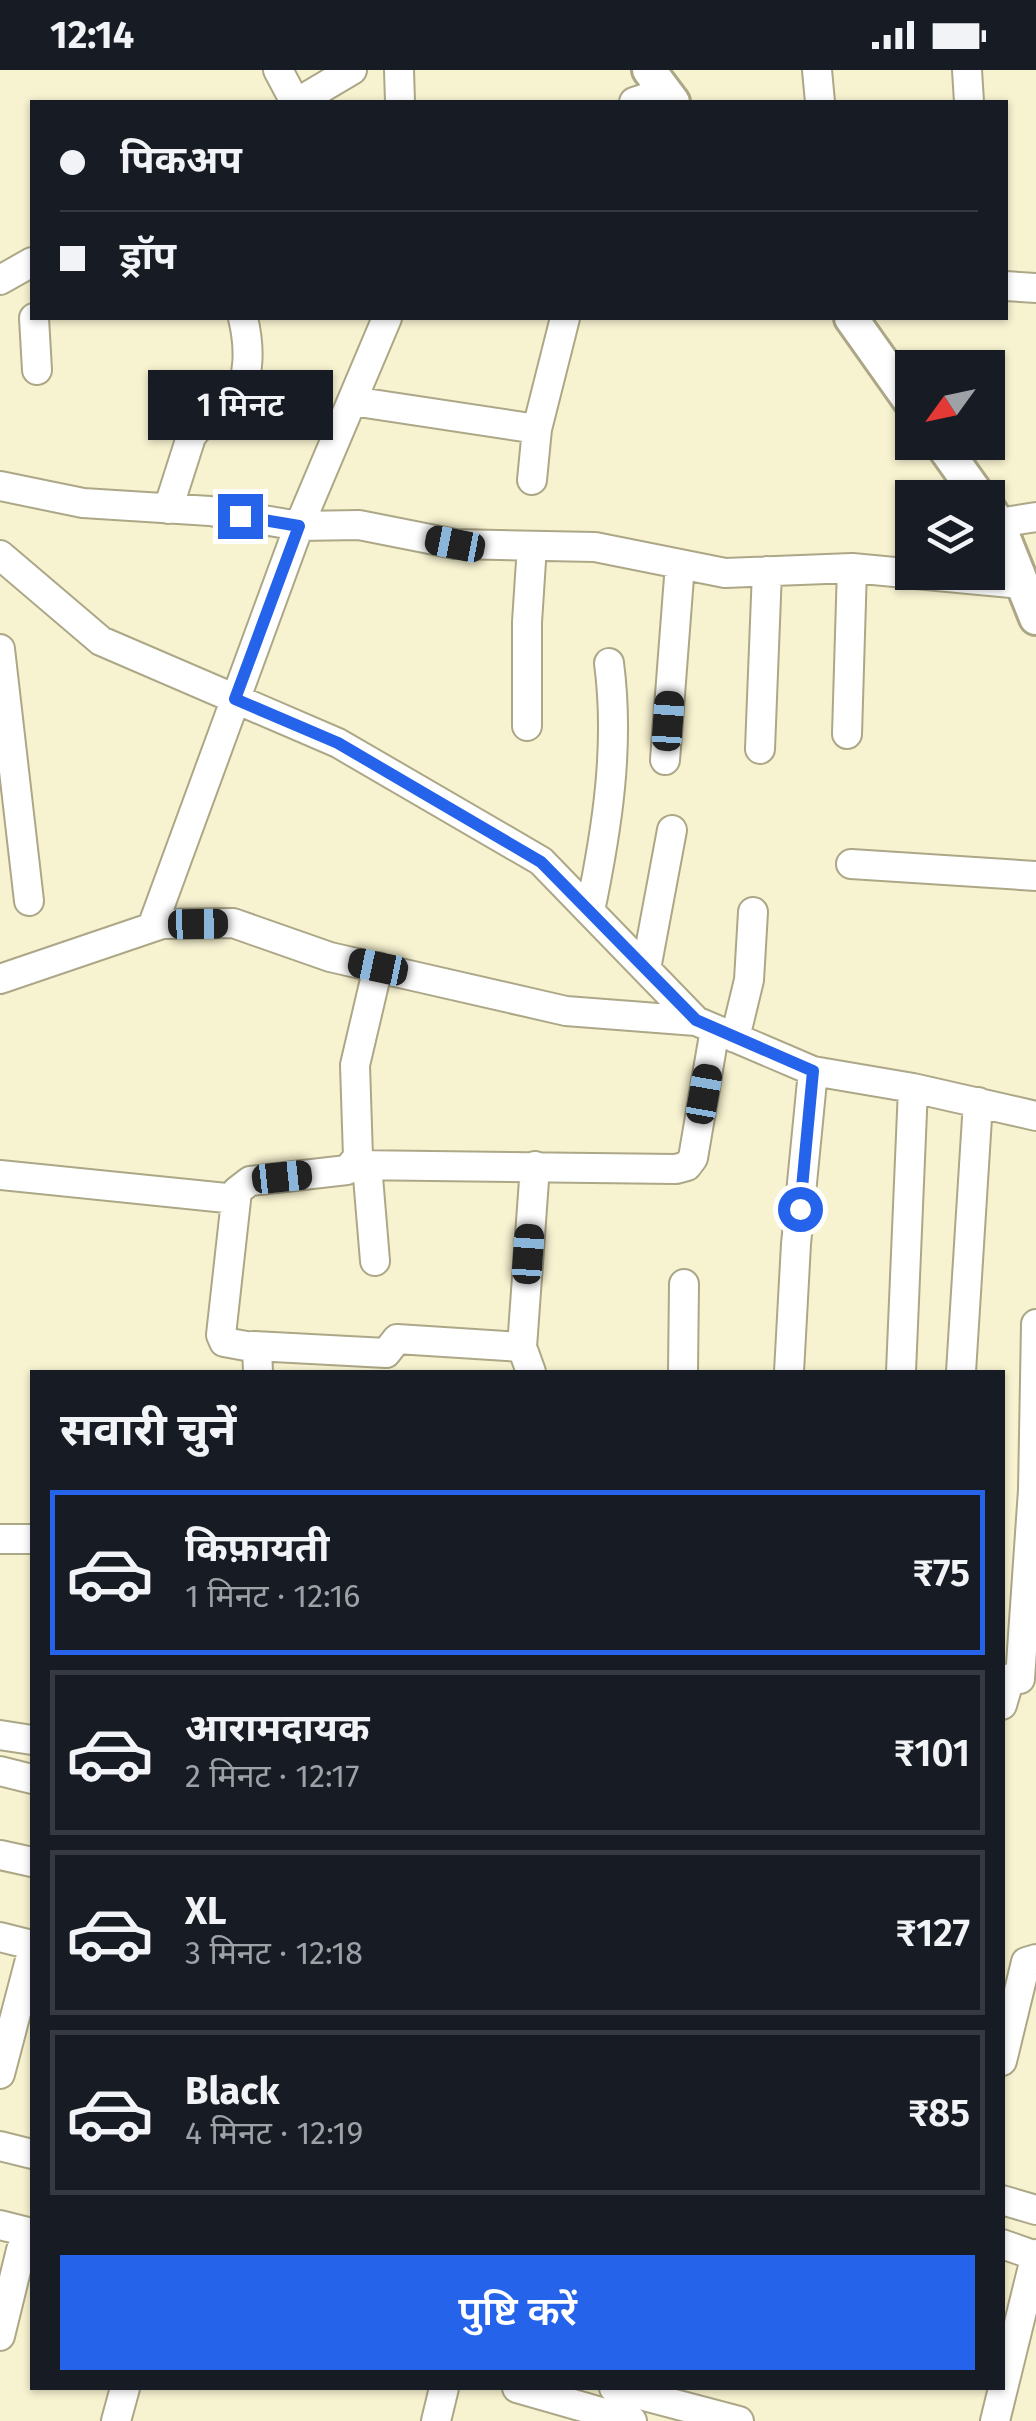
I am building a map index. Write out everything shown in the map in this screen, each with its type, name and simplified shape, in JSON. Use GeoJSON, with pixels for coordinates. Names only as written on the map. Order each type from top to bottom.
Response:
{"type":"FeatureCollection","features":[{"type":"Feature","properties":{"kind":"main road"},"geometry":{"type":"LineString","coordinates":[[852,320],[895,380]]}},
{"type":"Feature","properties":{"kind":"main road"},"geometry":{"type":"LineString","coordinates":[[1005,547],[1036,618]]}},
{"type":"Feature","properties":{"kind":"street"},"geometry":{"type":"LineString","coordinates":[[278,70],[295,100]]}},
{"type":"Feature","properties":{"kind":"street"},"geometry":{"type":"LineString","coordinates":[[298,100],[319,79],[352,70]]}},
{"type":"Feature","properties":{"kind":"street"},"geometry":{"type":"LineString","coordinates":[[399,70],[400,100]]}},
{"type":"Feature","properties":{"kind":"street"},"geometry":{"type":"LineString","coordinates":[[817,70],[820,100]]}},
{"type":"Feature","properties":{"kind":"street"},"geometry":{"type":"LineString","coordinates":[[968,70],[969,100]]}},
{"type":"Feature","properties":{"kind":"street"},"geometry":{"type":"LineString","coordinates":[[0,278],[30,263]]}},
{"type":"Feature","properties":{"kind":"street"},"geometry":{"type":"LineString","coordinates":[[1008,286],[1036,288]]}},
{"type":"Feature","properties":{"kind":"street"},"geometry":{"type":"LineString","coordinates":[[34,320],[37,370]]}},
{"type":"Feature","properties":{"kind":"street"},"geometry":{"type":"LineString","coordinates":[[168,508],[197,427],[234,400],[244,384],[248,349],[243,320]]}},
{"type":"Feature","properties":{"kind":"street"},"geometry":{"type":"LineString","coordinates":[[152,928],[299,526],[386,320]]}},
{"type":"Feature","properties":{"kind":"street"},"geometry":{"type":"LineString","coordinates":[[532,480],[537,430],[564,320]]}},
{"type":"Feature","properties":{"kind":"street"},"geometry":{"type":"LineString","coordinates":[[352,401],[537,430]]}},
{"type":"Feature","properties":{"kind":"street"},"geometry":{"type":"LineString","coordinates":[[0,486],[83,503],[210,511],[299,526],[358,525],[455,544],[596,547],[726,573],[852,568],[1022,584]]}},
{"type":"Feature","properties":{"kind":"street"},"geometry":{"type":"LineString","coordinates":[[1005,512],[1036,516]]}},
{"type":"Feature","properties":{"kind":"street"},"geometry":{"type":"LineString","coordinates":[[527,726],[532,546]]}},
{"type":"Feature","properties":{"kind":"street"},"geometry":{"type":"LineString","coordinates":[[0,555],[101,641],[338,743],[541,862],[646,969],[715,1029]]}},
{"type":"Feature","properties":{"kind":"street"},"geometry":{"type":"LineString","coordinates":[[666,760],[680,564]]}},
{"type":"Feature","properties":{"kind":"street"},"geometry":{"type":"LineString","coordinates":[[848,734],[852,568]]}},
{"type":"Feature","properties":{"kind":"street"},"geometry":{"type":"LineString","coordinates":[[760,749],[767,572]]}},
{"type":"Feature","properties":{"kind":"street"},"geometry":{"type":"LineString","coordinates":[[0,649],[29,902]]}},
{"type":"Feature","properties":{"kind":"street"},"geometry":{"type":"LineString","coordinates":[[590,911],[610,808],[613,698],[609,663]]}},
{"type":"Feature","properties":{"kind":"street"},"geometry":{"type":"LineString","coordinates":[[646,969],[672,830]]}},
{"type":"Feature","properties":{"kind":"street"},"geometry":{"type":"LineString","coordinates":[[851,864],[1036,876]]}},
{"type":"Feature","properties":{"kind":"street"},"geometry":{"type":"LineString","coordinates":[[535,1166],[526,1360],[396,1339],[386,1353],[256,1359],[224,1342],[221,1335],[236,1199],[242,1184],[361,1165],[535,1166],[676,1169],[687,1166],[692,1158],[715,1029],[749,980],[753,912]]}},
{"type":"Feature","properties":{"kind":"street"},"geometry":{"type":"LineString","coordinates":[[0,980],[162,924],[233,923],[330,956],[566,1011],[715,1029],[813,1071],[913,1088],[1036,1116]]}},
{"type":"Feature","properties":{"kind":"street"},"geometry":{"type":"LineString","coordinates":[[374,1261],[358,1157],[355,1065],[378,967]]}},
{"type":"Feature","properties":{"kind":"street"},"geometry":{"type":"LineString","coordinates":[[789,1370],[796,1244],[813,1071]]}},
{"type":"Feature","properties":{"kind":"street"},"geometry":{"type":"LineString","coordinates":[[901,1370],[913,1088]]}},
{"type":"Feature","properties":{"kind":"street"},"geometry":{"type":"LineString","coordinates":[[961,1370],[978,1102]]}},
{"type":"Feature","properties":{"kind":"street"},"geometry":{"type":"LineString","coordinates":[[0,1175],[236,1199]]}},
{"type":"Feature","properties":{"kind":"street"},"geometry":{"type":"LineString","coordinates":[[683,1370],[684,1284]]}},
{"type":"Feature","properties":{"kind":"street"},"geometry":{"type":"LineString","coordinates":[[1014,1684],[1033,1490],[1036,1324]]}},
{"type":"Feature","properties":{"kind":"street"},"geometry":{"type":"LineString","coordinates":[[0,1539],[30,1539]]}},
{"type":"Feature","properties":{"kind":"street"},"geometry":{"type":"LineString","coordinates":[[0,1735],[30,1740]]}},
{"type":"Feature","properties":{"kind":"street"},"geometry":{"type":"LineString","coordinates":[[0,1771],[30,1778]]}},
{"type":"Feature","properties":{"kind":"street"},"geometry":{"type":"LineString","coordinates":[[0,1855],[30,1862]]}},
{"type":"Feature","properties":{"kind":"street"},"geometry":{"type":"LineString","coordinates":[[0,1937],[30,1948]]}},
{"type":"Feature","properties":{"kind":"street"},"geometry":{"type":"LineString","coordinates":[[1005,2051],[1026,1962],[1036,1958]]}},
{"type":"Feature","properties":{"kind":"street"},"geometry":{"type":"LineString","coordinates":[[0,2074],[14,2046],[30,1960]]}},
{"type":"Feature","properties":{"kind":"street"},"geometry":{"type":"LineString","coordinates":[[0,2146],[30,2154]]}},
{"type":"Feature","properties":{"kind":"street"},"geometry":{"type":"LineString","coordinates":[[1005,2201],[1036,2210]]}},
{"type":"Feature","properties":{"kind":"street"},"geometry":{"type":"LineString","coordinates":[[0,2225],[22,2245],[0,2336]]}},
{"type":"Feature","properties":{"kind":"street"},"geometry":{"type":"LineString","coordinates":[[1005,2245],[1036,2255],[1005,2381]]}},
{"type":"Feature","properties":{"kind":"street"},"geometry":{"type":"LineString","coordinates":[[116,2421],[124,2390]]}},
{"type":"Feature","properties":{"kind":"street"},"geometry":{"type":"LineString","coordinates":[[436,2421],[444,2390]]}},
{"type":"Feature","properties":{"kind":"street"},"geometry":{"type":"LineString","coordinates":[[527,2390],[616,2408],[739,2421]]}},
{"type":"Feature","properties":{"kind":"street"},"geometry":{"type":"LineString","coordinates":[[995,2421],[1003,2390]]}},
{"type":"Feature","properties":{"kind":"route"},"geometry":{"type":"LineString","coordinates":[[240,516],[299,526],[235,699],[338,743],[541,862],[696,1020],[813,1071],[800,1209]]}}]}
